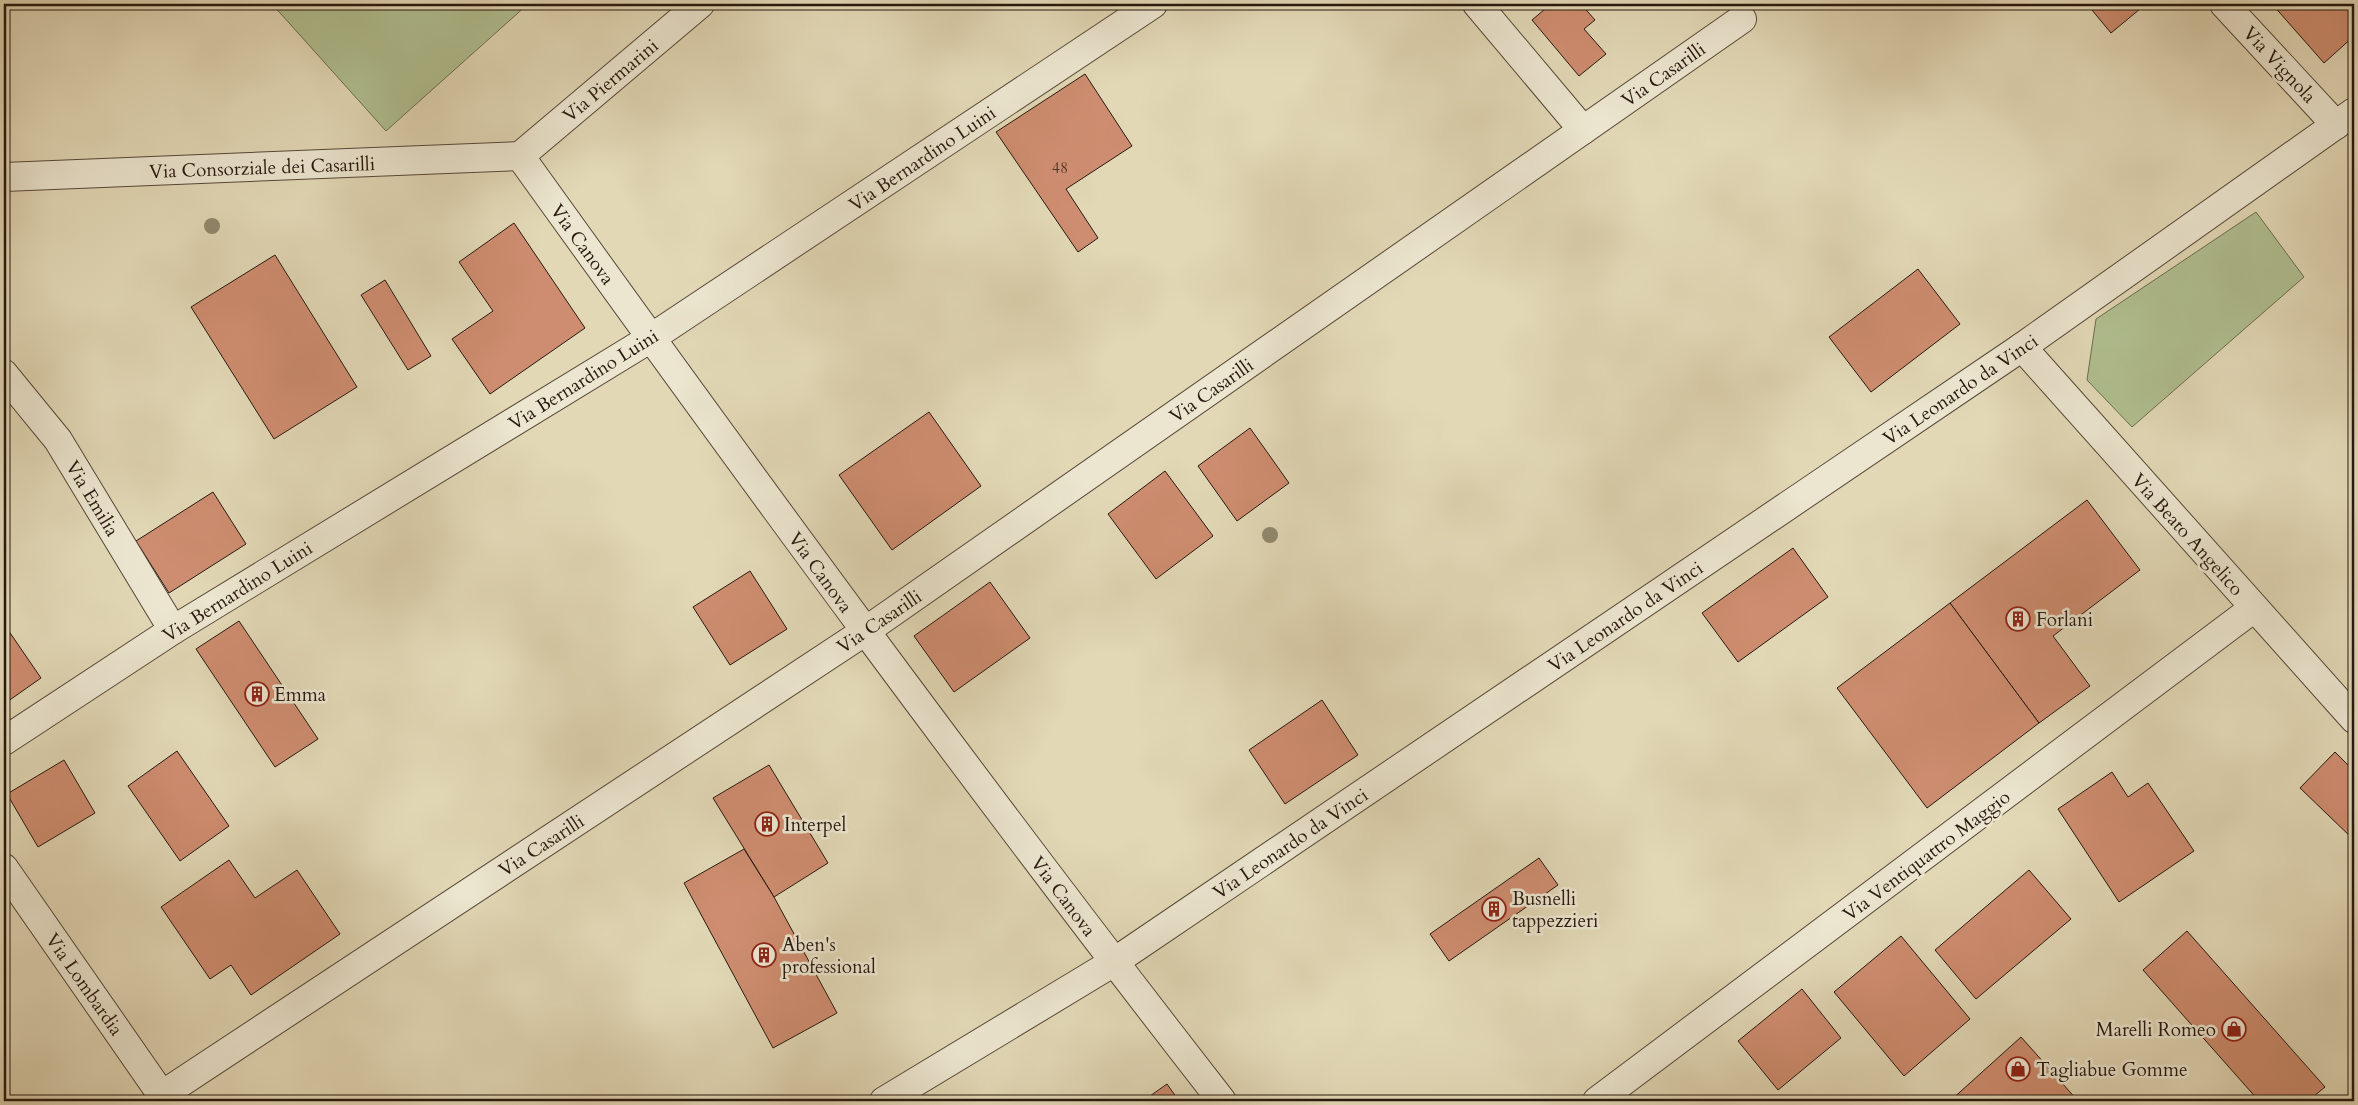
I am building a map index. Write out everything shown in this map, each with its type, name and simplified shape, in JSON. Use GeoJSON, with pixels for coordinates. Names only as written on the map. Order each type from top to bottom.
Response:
{"type":"FeatureCollection","features":[{"type":"Feature","properties":{"kind":"street","name":"Via Piermarini"},"geometry":{"type":"LineString","coordinates":[[520,156],[700,4]]}},
{"type":"Feature","properties":{"kind":"street","name":"Via Bernardino Luini"},"geometry":{"type":"LineString","coordinates":[[4,741],[173,630],[651,338],[1153,4]]}},
{"type":"Feature","properties":{"kind":"street"},"geometry":{"type":"LineString","coordinates":[[1477,4],[1584,130]]}},
{"type":"Feature","properties":{"kind":"street","name":"Via Vignola"},"geometry":{"type":"LineString","coordinates":[[2224,4],[2345,118]]}},
{"type":"Feature","properties":{"kind":"street","name":"Via Casarilli"},"geometry":{"type":"LineString","coordinates":[[164,1098],[864,632],[1742,19]]}},
{"type":"Feature","properties":{"kind":"street","name":"Via Leonardo da Vinci"},"geometry":{"type":"LineString","coordinates":[[884,1101],[1114,962],[2022,347],[2345,118]]}},
{"type":"Feature","properties":{"kind":"street","name":"Via Consorziale dei Casarilli"},"geometry":{"type":"LineString","coordinates":[[4,177],[520,156]]}},
{"type":"Feature","properties":{"kind":"street","name":"Via Canova"},"geometry":{"type":"LineString","coordinates":[[520,156],[864,632],[1114,962],[1222,1101]]}},
{"type":"Feature","properties":{"kind":"street","name":"Via Beato Angelico"},"geometry":{"type":"LineString","coordinates":[[2022,347],[2354,719]]}},
{"type":"Feature","properties":{"kind":"street","name":"Via Emilia"},"geometry":{"type":"LineString","coordinates":[[4,374],[58,440],[173,630]]}},
{"type":"Feature","properties":{"kind":"street","name":"Via Ventiquattro Maggio"},"geometry":{"type":"LineString","coordinates":[[1597,1101],[2254,608]]}},
{"type":"Feature","properties":{"kind":"street","name":"Via Lombardia"},"geometry":{"type":"LineString","coordinates":[[4,868],[164,1098]]}},
{"type":"Feature","properties":{"kind":"green space"},"geometry":{"type":"Polygon","coordinates":[[[272,4],[528,4],[386,131],[272,4]]]}},
{"type":"Feature","properties":{"kind":"green space"},"geometry":{"type":"Polygon","coordinates":[[[2256,212],[2304,277],[2132,427],[2087,380],[2096,319],[2256,212]]]}},
{"type":"Feature","properties":{"kind":"building"},"geometry":{"type":"Polygon","coordinates":[[[1551,4],[1581,4],[1595,20],[1584,29],[1606,54],[1579,76],[1532,20],[1551,4]]]}},
{"type":"Feature","properties":{"kind":"building"},"geometry":{"type":"Polygon","coordinates":[[[2087,4],[2146,4],[2111,33],[2087,4]]]}},
{"type":"Feature","properties":{"kind":"building"},"geometry":{"type":"Polygon","coordinates":[[[2272,4],[2350,4],[2354,9],[2354,36],[2324,63],[2272,4]]]}},
{"type":"Feature","properties":{"kind":"building"},"geometry":{"type":"Polygon","coordinates":[[[1085,74],[1132,146],[1066,189],[1098,238],[1078,252],[996,132],[1085,74]]]}},
{"type":"Feature","properties":{"kind":"building"},"geometry":{"type":"Polygon","coordinates":[[[514,223],[585,328],[490,394],[452,339],[493,311],[459,262],[514,223]]]}},
{"type":"Feature","properties":{"kind":"building"},"geometry":{"type":"Polygon","coordinates":[[[275,255],[357,387],[274,439],[191,307],[275,255]]]}},
{"type":"Feature","properties":{"kind":"building"},"geometry":{"type":"Polygon","coordinates":[[[1918,269],[1960,324],[1871,392],[1829,337],[1918,269]]]}},
{"type":"Feature","properties":{"kind":"building"},"geometry":{"type":"Polygon","coordinates":[[[385,280],[431,356],[408,370],[361,295],[385,280]]]}},
{"type":"Feature","properties":{"kind":"building"},"geometry":{"type":"Polygon","coordinates":[[[929,412],[981,486],[892,550],[839,475],[929,412]]]}},
{"type":"Feature","properties":{"kind":"building"},"geometry":{"type":"Polygon","coordinates":[[[1250,428],[1289,483],[1237,521],[1198,466],[1250,428]]]}},
{"type":"Feature","properties":{"kind":"building"},"geometry":{"type":"Polygon","coordinates":[[[1165,471],[1213,536],[1156,579],[1108,514],[1165,471]]]}},
{"type":"Feature","properties":{"kind":"building"},"geometry":{"type":"Polygon","coordinates":[[[213,492],[246,544],[169,593],[136,541],[213,492]]]}},
{"type":"Feature","properties":{"kind":"building","name":"Forlani"},"geometry":{"type":"Polygon","coordinates":[[[2087,500],[2140,570],[2053,636],[2090,686],[2039,723],[1950,603],[2087,500]]]}},
{"type":"Feature","properties":{"kind":"building"},"geometry":{"type":"Polygon","coordinates":[[[1793,548],[1828,597],[1738,662],[1702,613],[1793,548]]]}},
{"type":"Feature","properties":{"kind":"building"},"geometry":{"type":"Polygon","coordinates":[[[750,571],[787,629],[730,665],[693,607],[750,571]]]}},
{"type":"Feature","properties":{"kind":"building"},"geometry":{"type":"Polygon","coordinates":[[[990,582],[1030,638],[954,692],[914,636],[990,582]]]}},
{"type":"Feature","properties":{"kind":"building"},"geometry":{"type":"Polygon","coordinates":[[[1950,603],[2039,723],[1927,808],[1837,688],[1950,603]]]}},
{"type":"Feature","properties":{"kind":"building","name":"Emma"},"geometry":{"type":"Polygon","coordinates":[[[239,621],[318,739],[275,767],[196,649],[239,621]]]}},
{"type":"Feature","properties":{"kind":"building"},"geometry":{"type":"Polygon","coordinates":[[[6,627],[41,678],[4,704],[4,629],[6,627]]]}},
{"type":"Feature","properties":{"kind":"building"},"geometry":{"type":"Polygon","coordinates":[[[1322,700],[1358,755],[1285,804],[1249,750],[1322,700]]]}},
{"type":"Feature","properties":{"kind":"building"},"geometry":{"type":"Polygon","coordinates":[[[177,751],[229,826],[180,861],[128,786],[177,751]]]}},
{"type":"Feature","properties":{"kind":"building"},"geometry":{"type":"Polygon","coordinates":[[[2335,752],[2354,771],[2354,840],[2300,788],[2335,752]]]}},
{"type":"Feature","properties":{"kind":"building"},"geometry":{"type":"Polygon","coordinates":[[[64,760],[95,813],[38,847],[7,794],[64,760]]]}},
{"type":"Feature","properties":{"kind":"building","name":"Interpel"},"geometry":{"type":"Polygon","coordinates":[[[769,765],[828,863],[774,897],[713,798],[769,765]]]}},
{"type":"Feature","properties":{"kind":"building"},"geometry":{"type":"Polygon","coordinates":[[[2112,772],[2128,797],[2148,783],[2194,851],[2119,902],[2058,809],[2112,772]]]}},
{"type":"Feature","properties":{"kind":"building","name":"Aben's professional"},"geometry":{"type":"Polygon","coordinates":[[[744,849],[774,897],[837,1013],[773,1048],[684,883],[744,849]]]}},
{"type":"Feature","properties":{"kind":"building","name":"Busnelli tappezzieri"},"geometry":{"type":"Polygon","coordinates":[[[1539,858],[1558,885],[1449,961],[1430,934],[1539,858]]]}},
{"type":"Feature","properties":{"kind":"building"},"geometry":{"type":"Polygon","coordinates":[[[229,860],[255,898],[297,870],[340,934],[251,995],[231,965],[210,979],[161,907],[229,860]]]}},
{"type":"Feature","properties":{"kind":"building"},"geometry":{"type":"Polygon","coordinates":[[[2029,870],[2071,919],[1976,999],[1935,950],[2029,870]]]}},
{"type":"Feature","properties":{"kind":"building","name":"Marelli Romeo"},"geometry":{"type":"Polygon","coordinates":[[[2187,931],[2325,1087],[2308,1101],[2259,1101],[2143,970],[2187,931]]]}},
{"type":"Feature","properties":{"kind":"building"},"geometry":{"type":"Polygon","coordinates":[[[1901,936],[1970,1019],[1904,1076],[1834,992],[1901,936]]]}},
{"type":"Feature","properties":{"kind":"building"},"geometry":{"type":"Polygon","coordinates":[[[1802,989],[1841,1038],[1778,1090],[1738,1041],[1802,989]]]}},
{"type":"Feature","properties":{"kind":"building","name":"Tagliabue Gomme"},"geometry":{"type":"Polygon","coordinates":[[[2021,1037],[2078,1101],[1950,1101],[2021,1037]]]}},
{"type":"Feature","properties":{"kind":"building"},"geometry":{"type":"Polygon","coordinates":[[[1167,1084],[1179,1101],[1143,1101],[1167,1084]]]}},
{"type":"Feature","properties":{"kind":"place","name":"Forlani"},"geometry":{"type":"Point","coordinates":[2018,619]}},
{"type":"Feature","properties":{"kind":"place","name":"Emma"},"geometry":{"type":"Point","coordinates":[257,694]}},
{"type":"Feature","properties":{"kind":"place","name":"Interpel"},"geometry":{"type":"Point","coordinates":[767,824]}},
{"type":"Feature","properties":{"kind":"place","name":"Busnelli tappezzieri"},"geometry":{"type":"Point","coordinates":[1494,909]}},
{"type":"Feature","properties":{"kind":"place","name":"Aben's professional"},"geometry":{"type":"Point","coordinates":[764,955]}},
{"type":"Feature","properties":{"kind":"place","name":"Marelli Romeo"},"geometry":{"type":"Point","coordinates":[2234,1029]}},
{"type":"Feature","properties":{"kind":"place","name":"Tagliabue Gomme"},"geometry":{"type":"Point","coordinates":[2018,1069]}}]}
